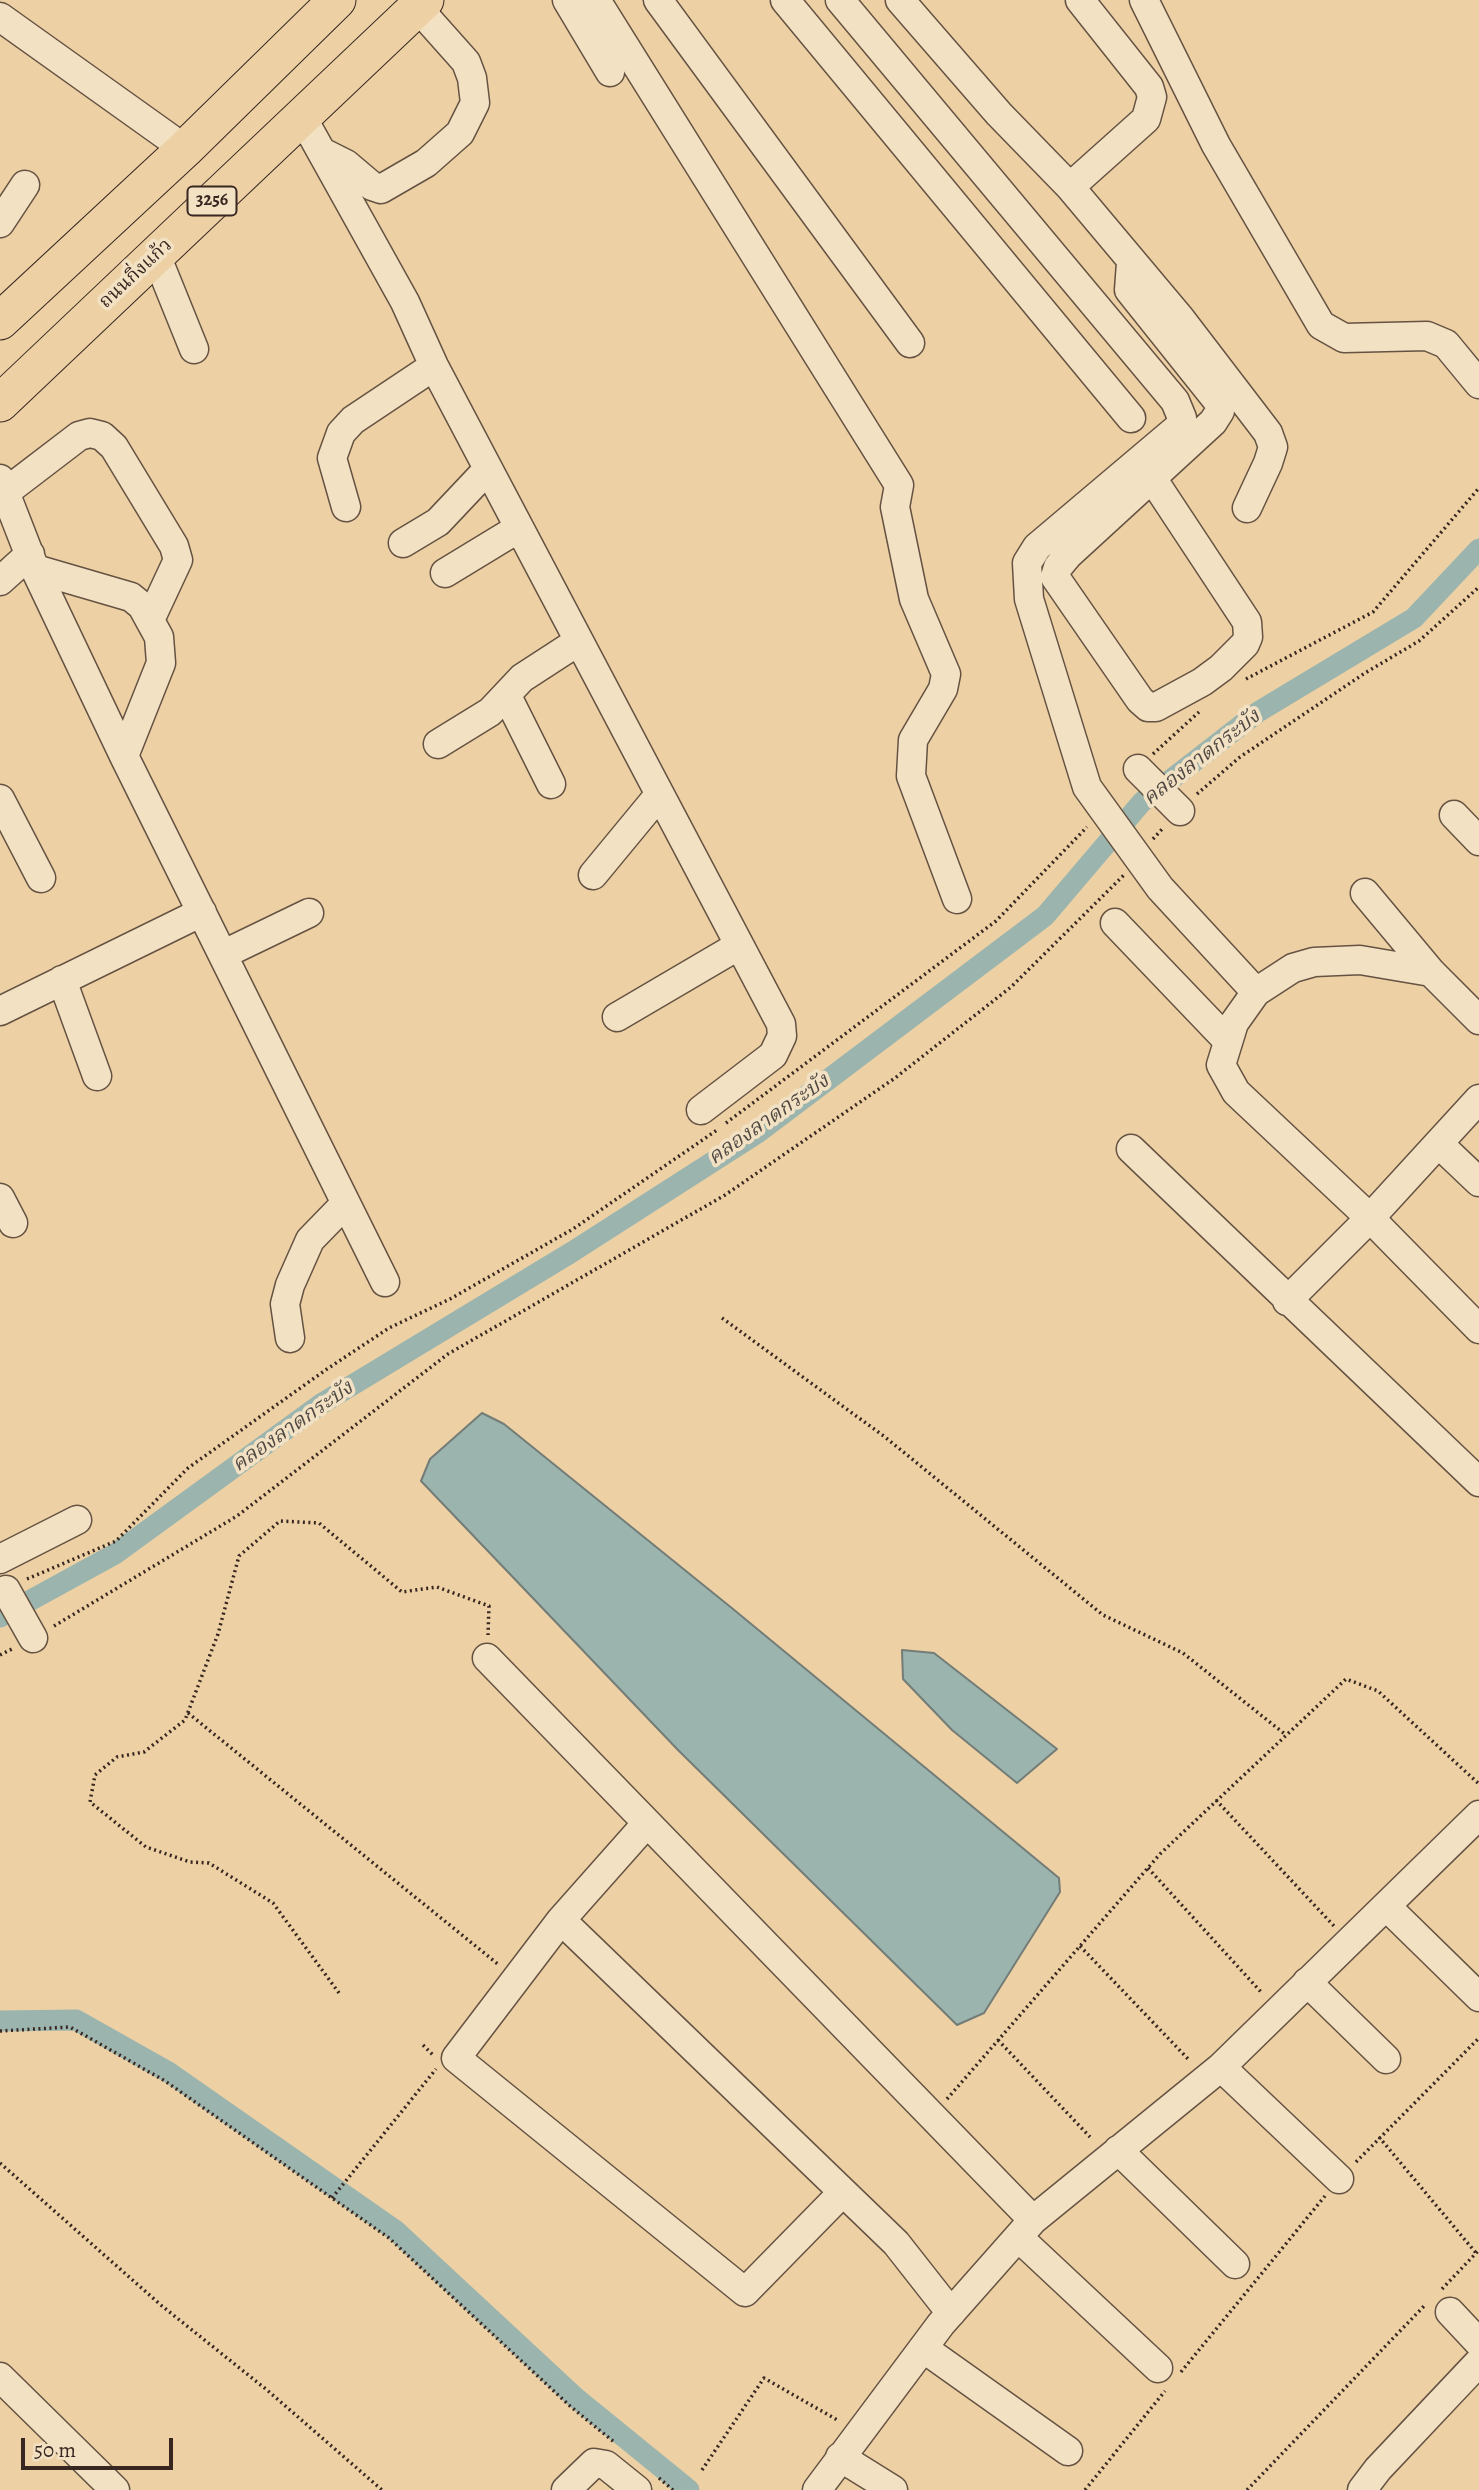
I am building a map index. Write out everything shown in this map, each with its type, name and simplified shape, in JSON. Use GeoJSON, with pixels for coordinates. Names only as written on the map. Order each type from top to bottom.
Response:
{"type":"FeatureCollection","features":[{"type":"Feature","properties":{"kind":"main road"},"geometry":{"type":"LineString","coordinates":[[5,309],[185,149],[337,0]]}},
{"type":"Feature","properties":{"kind":"main road","name":"ถนนกิ่งแก้ว"},"geometry":{"type":"LineString","coordinates":[[0,403],[421,4]]}},
{"type":"Feature","properties":{"kind":"street"},"geometry":{"type":"LineString","coordinates":[[567,0],[610,72]]}},
{"type":"Feature","properties":{"kind":"street"},"geometry":{"type":"LineString","coordinates":[[596,0],[899,485],[895,507],[914,599],[946,674],[943,689],[913,740],[911,776],[957,900]]}},
{"type":"Feature","properties":{"kind":"street"},"geometry":{"type":"LineString","coordinates":[[659,0],[910,343]]}},
{"type":"Feature","properties":{"kind":"street"},"geometry":{"type":"LineString","coordinates":[[785,0],[1131,418]]}},
{"type":"Feature","properties":{"kind":"street"},"geometry":{"type":"LineString","coordinates":[[841,0],[1175,401],[1182,418],[1179,426],[1037,547],[1027,563],[1029,599],[1087,787],[1160,888],[1256,992]]}},
{"type":"Feature","properties":{"kind":"street"},"geometry":{"type":"LineString","coordinates":[[900,0],[999,114],[1070,187],[1131,263],[1180,318],[1268,433],[1273,447],[1247,508]]}},
{"type":"Feature","properties":{"kind":"street"},"geometry":{"type":"LineString","coordinates":[[1070,187],[1146,119],[1152,97],[1149,87],[1080,0]]}},
{"type":"Feature","properties":{"kind":"street"},"geometry":{"type":"LineString","coordinates":[[1144,0],[1216,145],[1321,324],[1344,338],[1427,336],[1446,344],[1479,384]]}},
{"type":"Feature","properties":{"kind":"street"},"geometry":{"type":"LineString","coordinates":[[322,152],[346,164],[372,186],[381,189],[426,163],[460,133],[475,103],[472,78],[466,62],[421,4]]}},
{"type":"Feature","properties":{"kind":"street"},"geometry":{"type":"LineString","coordinates":[[0,17],[185,149]]}},
{"type":"Feature","properties":{"kind":"street"},"geometry":{"type":"LineString","coordinates":[[302,117],[405,302],[434,366],[781,1024],[782,1037],[773,1055],[701,1110]]}},
{"type":"Feature","properties":{"kind":"street"},"geometry":{"type":"LineString","coordinates":[[0,223],[25,185]]}},
{"type":"Feature","properties":{"kind":"street"},"geometry":{"type":"LineString","coordinates":[[156,255],[194,349]]}},
{"type":"Feature","properties":{"kind":"street"},"geometry":{"type":"LineString","coordinates":[[1131,263],[1129,290],[1220,404],[1213,422],[1068,555],[1058,566],[1055,577],[1140,701],[1148,707],[1156,707],[1202,682],[1222,668],[1245,644],[1248,637],[1247,622],[1152,478]]}},
{"type":"Feature","properties":{"kind":"street"},"geometry":{"type":"LineString","coordinates":[[346,507],[332,458],[341,433],[353,420],[434,366]]}},
{"type":"Feature","properties":{"kind":"street"},"geometry":{"type":"LineString","coordinates":[[150,621],[174,574],[178,560],[174,546],[114,447],[102,436],[90,433],[79,436],[3,485],[32,561],[124,757],[224,954],[344,1205],[385,1282]]}},
{"type":"Feature","properties":{"kind":"street"},"geometry":{"type":"LineString","coordinates":[[403,543],[438,522],[488,469]]}},
{"type":"Feature","properties":{"kind":"street"},"geometry":{"type":"LineString","coordinates":[[445,573],[519,528]]}},
{"type":"Feature","properties":{"kind":"street"},"geometry":{"type":"LineString","coordinates":[[0,581],[32,561]]}},
{"type":"Feature","properties":{"kind":"street"},"geometry":{"type":"LineString","coordinates":[[32,561],[131,597],[142,606],[159,637],[161,663],[124,757]]}},
{"type":"Feature","properties":{"kind":"street"},"geometry":{"type":"LineString","coordinates":[[438,744],[483,718],[522,678],[579,641]]}},
{"type":"Feature","properties":{"kind":"street"},"geometry":{"type":"LineString","coordinates":[[507,695],[551,783]]}},
{"type":"Feature","properties":{"kind":"street"},"geometry":{"type":"LineString","coordinates":[[1140,771],[1178,809]]}},
{"type":"Feature","properties":{"kind":"street"},"geometry":{"type":"LineString","coordinates":[[593,875],[659,795]]}},
{"type":"Feature","properties":{"kind":"street"},"geometry":{"type":"LineString","coordinates":[[0,799],[40,878]]}},
{"type":"Feature","properties":{"kind":"street"},"geometry":{"type":"LineString","coordinates":[[1454,815],[1479,841]]}},
{"type":"Feature","properties":{"kind":"street"},"geometry":{"type":"LineString","coordinates":[[1365,893],[1431,972],[1479,1020]]}},
{"type":"Feature","properties":{"kind":"street"},"geometry":{"type":"LineString","coordinates":[[0,1011],[202,912]]}},
{"type":"Feature","properties":{"kind":"street"},"geometry":{"type":"LineString","coordinates":[[224,954],[309,914]]}},
{"type":"Feature","properties":{"kind":"street"},"geometry":{"type":"LineString","coordinates":[[1115,923],[1226,1040]]}},
{"type":"Feature","properties":{"kind":"street"},"geometry":{"type":"LineString","coordinates":[[617,1017],[738,946]]}},
{"type":"Feature","properties":{"kind":"street"},"geometry":{"type":"LineString","coordinates":[[1431,972],[1360,960],[1314,962],[1293,968],[1256,992],[1226,1040],[1221,1065],[1236,1092],[1370,1218],[1479,1329]]}},
{"type":"Feature","properties":{"kind":"street"},"geometry":{"type":"LineString","coordinates":[[62,980],[97,1076]]}},
{"type":"Feature","properties":{"kind":"street"},"geometry":{"type":"LineString","coordinates":[[1287,1301],[1370,1218],[1479,1099]]}},
{"type":"Feature","properties":{"kind":"street"},"geometry":{"type":"LineString","coordinates":[[1439,1144],[1479,1182]]}},
{"type":"Feature","properties":{"kind":"street"},"geometry":{"type":"LineString","coordinates":[[1131,1149],[1479,1482]]}},
{"type":"Feature","properties":{"kind":"street"},"geometry":{"type":"LineString","coordinates":[[0,1198],[13,1223]]}},
{"type":"Feature","properties":{"kind":"street"},"geometry":{"type":"LineString","coordinates":[[290,1338],[285,1304],[295,1272],[310,1240],[344,1205]]}},
{"type":"Feature","properties":{"kind":"street"},"geometry":{"type":"LineString","coordinates":[[0,1559],[77,1520]]}},
{"type":"Feature","properties":{"kind":"street"},"geometry":{"type":"LineString","coordinates":[[6,1590],[33,1638]]}},
{"type":"Feature","properties":{"kind":"street"},"geometry":{"type":"LineString","coordinates":[[487,1658],[932,2116],[1025,2228],[1158,2368]]}},
{"type":"Feature","properties":{"kind":"street"},"geometry":{"type":"LineString","coordinates":[[893,2490],[828,2474],[951,2313],[1025,2228],[1118,2150],[1208,2067],[1307,1982],[1477,1820]]}},
{"type":"Feature","properties":{"kind":"street"},"geometry":{"type":"LineString","coordinates":[[647,1823],[561,1920],[456,2058],[745,2292],[843,2192]]}},
{"type":"Feature","properties":{"kind":"street"},"geometry":{"type":"LineString","coordinates":[[1387,1907],[1479,1997]]}},
{"type":"Feature","properties":{"kind":"street"},"geometry":{"type":"LineString","coordinates":[[561,1920],[896,2243],[951,2313]]}},
{"type":"Feature","properties":{"kind":"street"},"geometry":{"type":"LineString","coordinates":[[1307,1982],[1386,2059]]}},
{"type":"Feature","properties":{"kind":"street"},"geometry":{"type":"LineString","coordinates":[[1208,2067],[1339,2179]]}},
{"type":"Feature","properties":{"kind":"street"},"geometry":{"type":"LineString","coordinates":[[1118,2150],[1235,2264]]}},
{"type":"Feature","properties":{"kind":"street"},"geometry":{"type":"LineString","coordinates":[[1450,2312],[1479,2343]]}},
{"type":"Feature","properties":{"kind":"street"},"geometry":{"type":"LineString","coordinates":[[923,2348],[1068,2451]]}},
{"type":"Feature","properties":{"kind":"street"},"geometry":{"type":"LineString","coordinates":[[1362,2490],[1378,2469],[1479,2362]]}},
{"type":"Feature","properties":{"kind":"street"},"geometry":{"type":"LineString","coordinates":[[0,2377],[115,2490]]}},
{"type":"Feature","properties":{"kind":"street"},"geometry":{"type":"LineString","coordinates":[[566,2490],[594,2463],[606,2465],[645,2482]]}},
{"type":"Feature","properties":{"kind":"path"},"geometry":{"type":"LineString","coordinates":[[1151,841],[1178,809],[1240,757],[1365,673],[1419,641],[1479,587]]}},
{"type":"Feature","properties":{"kind":"path"},"geometry":{"type":"LineString","coordinates":[[0,1655],[237,1516],[448,1354],[724,1195],[895,1078],[1011,987],[1130,869]]}},
{"type":"Feature","properties":{"kind":"path"},"geometry":{"type":"LineString","coordinates":[[722,1318],[885,1437],[1103,1615],[1184,1653],[1286,1735]]}},
{"type":"Feature","properties":{"kind":"path"},"geometry":{"type":"LineString","coordinates":[[339,1993],[273,1903],[209,1863],[190,1862],[146,1847],[90,1802],[95,1775],[117,1757],[144,1752],[186,1720],[218,1634],[239,1556],[280,1521],[319,1523],[402,1592],[437,1587],[488,1606],[487,1658]]}},
{"type":"Feature","properties":{"kind":"path"},"geometry":{"type":"LineString","coordinates":[[932,2116],[1148,1868],[1216,1800],[1346,1679],[1378,1691],[1479,1784]]}},
{"type":"Feature","properties":{"kind":"path"},"geometry":{"type":"LineString","coordinates":[[188,1713],[501,1967]]}},
{"type":"Feature","properties":{"kind":"path"},"geometry":{"type":"LineString","coordinates":[[1216,1800],[1335,1928]]}},
{"type":"Feature","properties":{"kind":"path"},"geometry":{"type":"LineString","coordinates":[[1148,1868],[1261,1992]]}},
{"type":"Feature","properties":{"kind":"path"},"geometry":{"type":"LineString","coordinates":[[1080,1946],[1208,2067]]}},
{"type":"Feature","properties":{"kind":"path"},"geometry":{"type":"LineString","coordinates":[[0,2031],[70,2027],[166,2081],[389,2238],[570,2406],[622,2448]]}},
{"type":"Feature","properties":{"kind":"path"},"geometry":{"type":"LineString","coordinates":[[1085,2490],[1339,2179],[1479,2038]]}},
{"type":"Feature","properties":{"kind":"path"},"geometry":{"type":"LineString","coordinates":[[998,2040],[1090,2137]]}},
{"type":"Feature","properties":{"kind":"path"},"geometry":{"type":"LineString","coordinates":[[423,2045],[435,2057]]}},
{"type":"Feature","properties":{"kind":"path"},"geometry":{"type":"LineString","coordinates":[[332,2198],[441,2064]]}},
{"type":"Feature","properties":{"kind":"path"},"geometry":{"type":"LineString","coordinates":[[1247,2490],[1478,2251],[1379,2137]]}},
{"type":"Feature","properties":{"kind":"path"},"geometry":{"type":"LineString","coordinates":[[0,2163],[162,2306],[267,2390],[382,2490]]}},
{"type":"Feature","properties":{"kind":"path"},"geometry":{"type":"LineString","coordinates":[[702,2470],[764,2378],[859,2432]]}},
{"type":"Feature","properties":{"kind":"path"},"geometry":{"type":"LineString","coordinates":[[645,2482],[673,2490]]}},
{"type":"Feature","properties":{"kind":"water"},"geometry":{"type":"Polygon","coordinates":[[[482,1413],[504,1424],[1059,1878],[1060,1892],[984,2013],[957,2025],[678,1750],[421,1481],[430,1459],[482,1413]]]}},
{"type":"Feature","properties":{"kind":"water"},"geometry":{"type":"Polygon","coordinates":[[[902,1650],[934,1653],[1057,1749],[1017,1783],[952,1730],[903,1679],[902,1650]]]}},
{"type":"Feature","properties":{"kind":"waterway","name":"คลองลาดกระบัง"},"geometry":{"type":"LineString","coordinates":[[0,1617],[115,1554],[321,1404],[572,1252],[756,1134],[1045,916],[1142,802],[1258,712],[1414,618],[1479,549]]}},
{"type":"Feature","properties":{"kind":"waterway"},"geometry":{"type":"LineString","coordinates":[[0,2021],[76,2020],[170,2073],[395,2230],[576,2398],[689,2490]]}}]}
